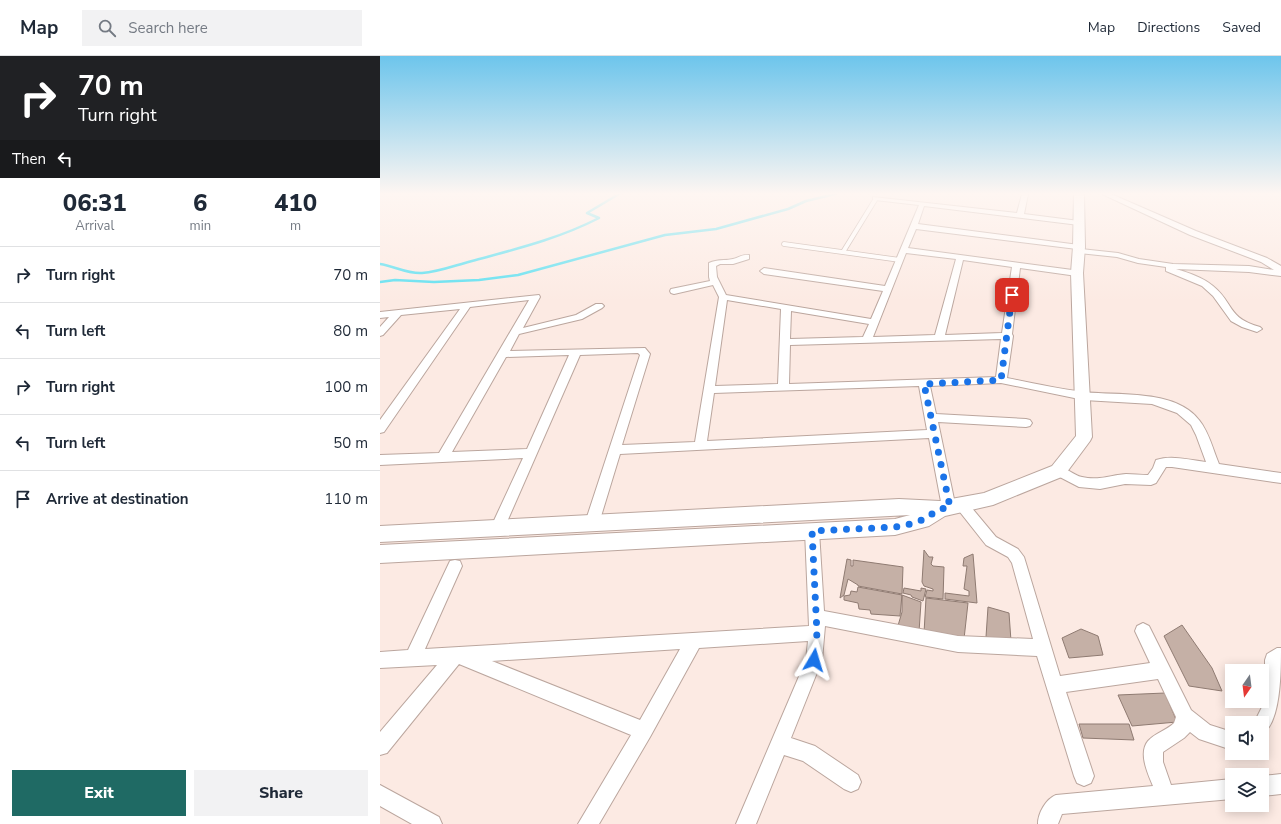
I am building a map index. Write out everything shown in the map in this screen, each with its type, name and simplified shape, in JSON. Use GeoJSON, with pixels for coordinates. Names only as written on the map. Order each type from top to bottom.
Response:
{"type":"FeatureCollection","features":[{"type":"Feature","properties":{"kind":"street"},"geometry":{"type":"LineString","coordinates":[[867,340],[912,230]]}},
{"type":"Feature","properties":{"kind":"street"},"geometry":{"type":"LineString","coordinates":[[942,230],[1118,255],[1155,264],[1198,279],[1219,296],[1232,318],[1240,324],[1257,329]]}},
{"type":"Feature","properties":{"kind":"street"},"geometry":{"type":"LineString","coordinates":[[380,534],[899,506],[950,507],[986,500],[1058,471],[1084,437],[1084,396],[1077,273],[1079,230]]}},
{"type":"Feature","properties":{"kind":"street"},"geometry":{"type":"LineString","coordinates":[[1188,230],[1264,260],[1281,272]]}},
{"type":"Feature","properties":{"kind":"street"},"geometry":{"type":"LineString","coordinates":[[904,250],[1077,273]]}},
{"type":"Feature","properties":{"kind":"street"},"geometry":{"type":"LineString","coordinates":[[700,445],[723,297],[713,277],[712,265],[714,263],[733,262],[746,257]]}},
{"type":"Feature","properties":{"kind":"street"},"geometry":{"type":"LineString","coordinates":[[939,338],[960,258]]}},
{"type":"Feature","properties":{"kind":"street"},"geometry":{"type":"LineString","coordinates":[[1155,264],[1281,272]]}},
{"type":"Feature","properties":{"kind":"street"},"geometry":{"type":"LineString","coordinates":[[1001,380],[1008,336],[1016,265]]}},
{"type":"Feature","properties":{"kind":"street"},"geometry":{"type":"LineString","coordinates":[[764,271],[888,289]]}},
{"type":"Feature","properties":{"kind":"street"},"geometry":{"type":"LineString","coordinates":[[674,291],[716,282]]}},
{"type":"Feature","properties":{"kind":"street"},"geometry":{"type":"LineString","coordinates":[[380,315],[536,297],[443,457]]}},
{"type":"Feature","properties":{"kind":"street"},"geometry":{"type":"LineString","coordinates":[[723,297],[874,322]]}},
{"type":"Feature","properties":{"kind":"street"},"geometry":{"type":"LineString","coordinates":[[380,429],[466,306]]}},
{"type":"Feature","properties":{"kind":"street"},"geometry":{"type":"LineString","coordinates":[[517,332],[578,318],[599,306]]}},
{"type":"Feature","properties":{"kind":"street"},"geometry":{"type":"LineString","coordinates":[[783,388],[786,342],[786,308]]}},
{"type":"Feature","properties":{"kind":"street"},"geometry":{"type":"LineString","coordinates":[[380,333],[397,314]]}},
{"type":"Feature","properties":{"kind":"street"},"geometry":{"type":"LineString","coordinates":[[786,342],[1008,336]]}},
{"type":"Feature","properties":{"kind":"street"},"geometry":{"type":"LineString","coordinates":[[504,354],[641,350],[645,354],[592,523]]}},
{"type":"Feature","properties":{"kind":"street"},"geometry":{"type":"LineString","coordinates":[[498,528],[576,352]]}},
{"type":"Feature","properties":{"kind":"street"},"geometry":{"type":"LineString","coordinates":[[708,390],[924,384],[1001,380],[1084,396],[1153,400],[1181,410],[1195,422],[1199,428],[1214,468]]}},
{"type":"Feature","properties":{"kind":"street"},"geometry":{"type":"LineString","coordinates":[[924,384],[950,507],[991,541],[1013,553],[1019,561],[1043,648],[1084,776]]}},
{"type":"Feature","properties":{"kind":"street"},"geometry":{"type":"LineString","coordinates":[[931,418],[1026,423]]}},
{"type":"Feature","properties":{"kind":"street"},"geometry":{"type":"LineString","coordinates":[[616,450],[934,434]]}},
{"type":"Feature","properties":{"kind":"street"},"geometry":{"type":"LineString","coordinates":[[380,460],[531,453]]}},
{"type":"Feature","properties":{"kind":"street"},"geometry":{"type":"LineString","coordinates":[[1058,471],[1079,482],[1100,484],[1125,479],[1150,480],[1159,469],[1160,464],[1166,462],[1281,478]]}},
{"type":"Feature","properties":{"kind":"street"},"geometry":{"type":"LineString","coordinates":[[380,554],[895,527],[922,520],[950,507]]}},
{"type":"Feature","properties":{"kind":"street"},"geometry":{"type":"LineString","coordinates":[[746,824],[814,660],[817,625],[812,531]]}},
{"type":"Feature","properties":{"kind":"street"},"geometry":{"type":"LineString","coordinates":[[413,658],[455,566]]}},
{"type":"Feature","properties":{"kind":"street"},"geometry":{"type":"LineString","coordinates":[[380,660],[694,641],[817,625],[958,644],[1043,648]]}},
{"type":"Feature","properties":{"kind":"street"},"geometry":{"type":"LineString","coordinates":[[1143,631],[1185,716],[1205,733],[1225,739]]}},
{"type":"Feature","properties":{"kind":"street"},"geometry":{"type":"LineString","coordinates":[[588,824],[644,731],[672,678],[694,641]]}},
{"type":"Feature","properties":{"kind":"street"},"geometry":{"type":"LineString","coordinates":[[456,656],[644,731]]}},
{"type":"Feature","properties":{"kind":"street"},"geometry":{"type":"LineString","coordinates":[[380,746],[456,656]]}},
{"type":"Feature","properties":{"kind":"street"},"geometry":{"type":"LineString","coordinates":[[1269,720],[1279,706],[1273,660],[1277,656],[1281,656]]}},
{"type":"Feature","properties":{"kind":"street"},"geometry":{"type":"LineString","coordinates":[[1055,685],[1163,670]]}},
{"type":"Feature","properties":{"kind":"street"},"geometry":{"type":"LineString","coordinates":[[1165,795],[1154,762],[1154,748],[1183,726],[1185,716]]}},
{"type":"Feature","properties":{"kind":"street"},"geometry":{"type":"LineString","coordinates":[[780,744],[808,753],[851,782]]}},
{"type":"Feature","properties":{"kind":"street"},"geometry":{"type":"LineString","coordinates":[[1269,785],[1281,784]]}},
{"type":"Feature","properties":{"kind":"street"},"geometry":{"type":"LineString","coordinates":[[1048,824],[1048,819],[1056,805],[1225,790]]}},
{"type":"Feature","properties":{"kind":"street"},"geometry":{"type":"LineString","coordinates":[[380,795],[432,824]]}},
{"type":"Feature","properties":{"kind":"lane"},"geometry":{"type":"LineString","coordinates":[[843,252],[856,230]]}},
{"type":"Feature","properties":{"kind":"lane"},"geometry":{"type":"LineString","coordinates":[[784,244],[900,260]]}},
{"type":"Feature","properties":{"kind":"building"},"geometry":{"type":"Polygon","coordinates":[[[924,550],[929,557],[933,557],[931,564],[933,566],[944,567],[943,599],[925,597],[927,590],[933,591],[933,589],[924,586],[922,582],[924,550]]]}},
{"type":"Feature","properties":{"kind":"building"},"geometry":{"type":"Polygon","coordinates":[[[973,554],[977,603],[945,599],[945,593],[969,596],[969,591],[964,589],[967,566],[963,566],[964,558],[973,554]]]}},
{"type":"Feature","properties":{"kind":"building"},"geometry":{"type":"Polygon","coordinates":[[[847,559],[851,560],[851,566],[853,566],[853,560],[903,567],[902,594],[858,586],[848,579],[844,595],[840,598],[847,559]]]}},
{"type":"Feature","properties":{"kind":"building"},"geometry":{"type":"Polygon","coordinates":[[[858,587],[902,595],[900,616],[871,614],[870,610],[859,609],[858,603],[844,600],[844,596],[850,595],[851,591],[857,592],[858,587]]]}},
{"type":"Feature","properties":{"kind":"building"},"geometry":{"type":"Polygon","coordinates":[[[904,588],[921,591],[921,588],[926,589],[923,601],[903,593],[904,588]]]}},
{"type":"Feature","properties":{"kind":"building"},"geometry":{"type":"Polygon","coordinates":[[[902,595],[921,602],[919,632],[897,629],[902,612],[902,595]]]}},
{"type":"Feature","properties":{"kind":"building"},"geometry":{"type":"Polygon","coordinates":[[[926,598],[968,603],[964,639],[924,633],[926,598]]]}},
{"type":"Feature","properties":{"kind":"building"},"geometry":{"type":"Polygon","coordinates":[[[988,607],[1009,613],[1011,641],[986,637],[988,607]]]}},
{"type":"Feature","properties":{"kind":"building"},"geometry":{"type":"Polygon","coordinates":[[[1182,625],[1212,668],[1222,691],[1189,686],[1164,636],[1182,625]]]}},
{"type":"Feature","properties":{"kind":"building"},"geometry":{"type":"Polygon","coordinates":[[[1081,629],[1098,636],[1103,655],[1069,658],[1062,638],[1081,629]]]}},
{"type":"Feature","properties":{"kind":"building"},"geometry":{"type":"Polygon","coordinates":[[[1165,693],[1177,722],[1132,726],[1118,695],[1165,693]]]}},
{"type":"Feature","properties":{"kind":"building"},"geometry":{"type":"Polygon","coordinates":[[[1079,724],[1129,724],[1134,740],[1083,738],[1079,724]]]}},
{"type":"Feature","properties":{"kind":"waterway"},"geometry":{"type":"LineString","coordinates":[[380,264],[416,273],[441,270],[521,248],[573,230]]}},
{"type":"Feature","properties":{"kind":"waterway"},"geometry":{"type":"LineString","coordinates":[[380,282],[395,280],[434,282],[479,280],[518,275],[665,235],[709,230]]}},
{"type":"Feature","properties":{"kind":"route"},"geometry":{"type":"LineString","coordinates":[[814,660],[817,633],[812,531],[895,527],[922,520],[940,509],[950,507],[924,384],[1001,380],[1008,336],[1012,295]]}}]}
